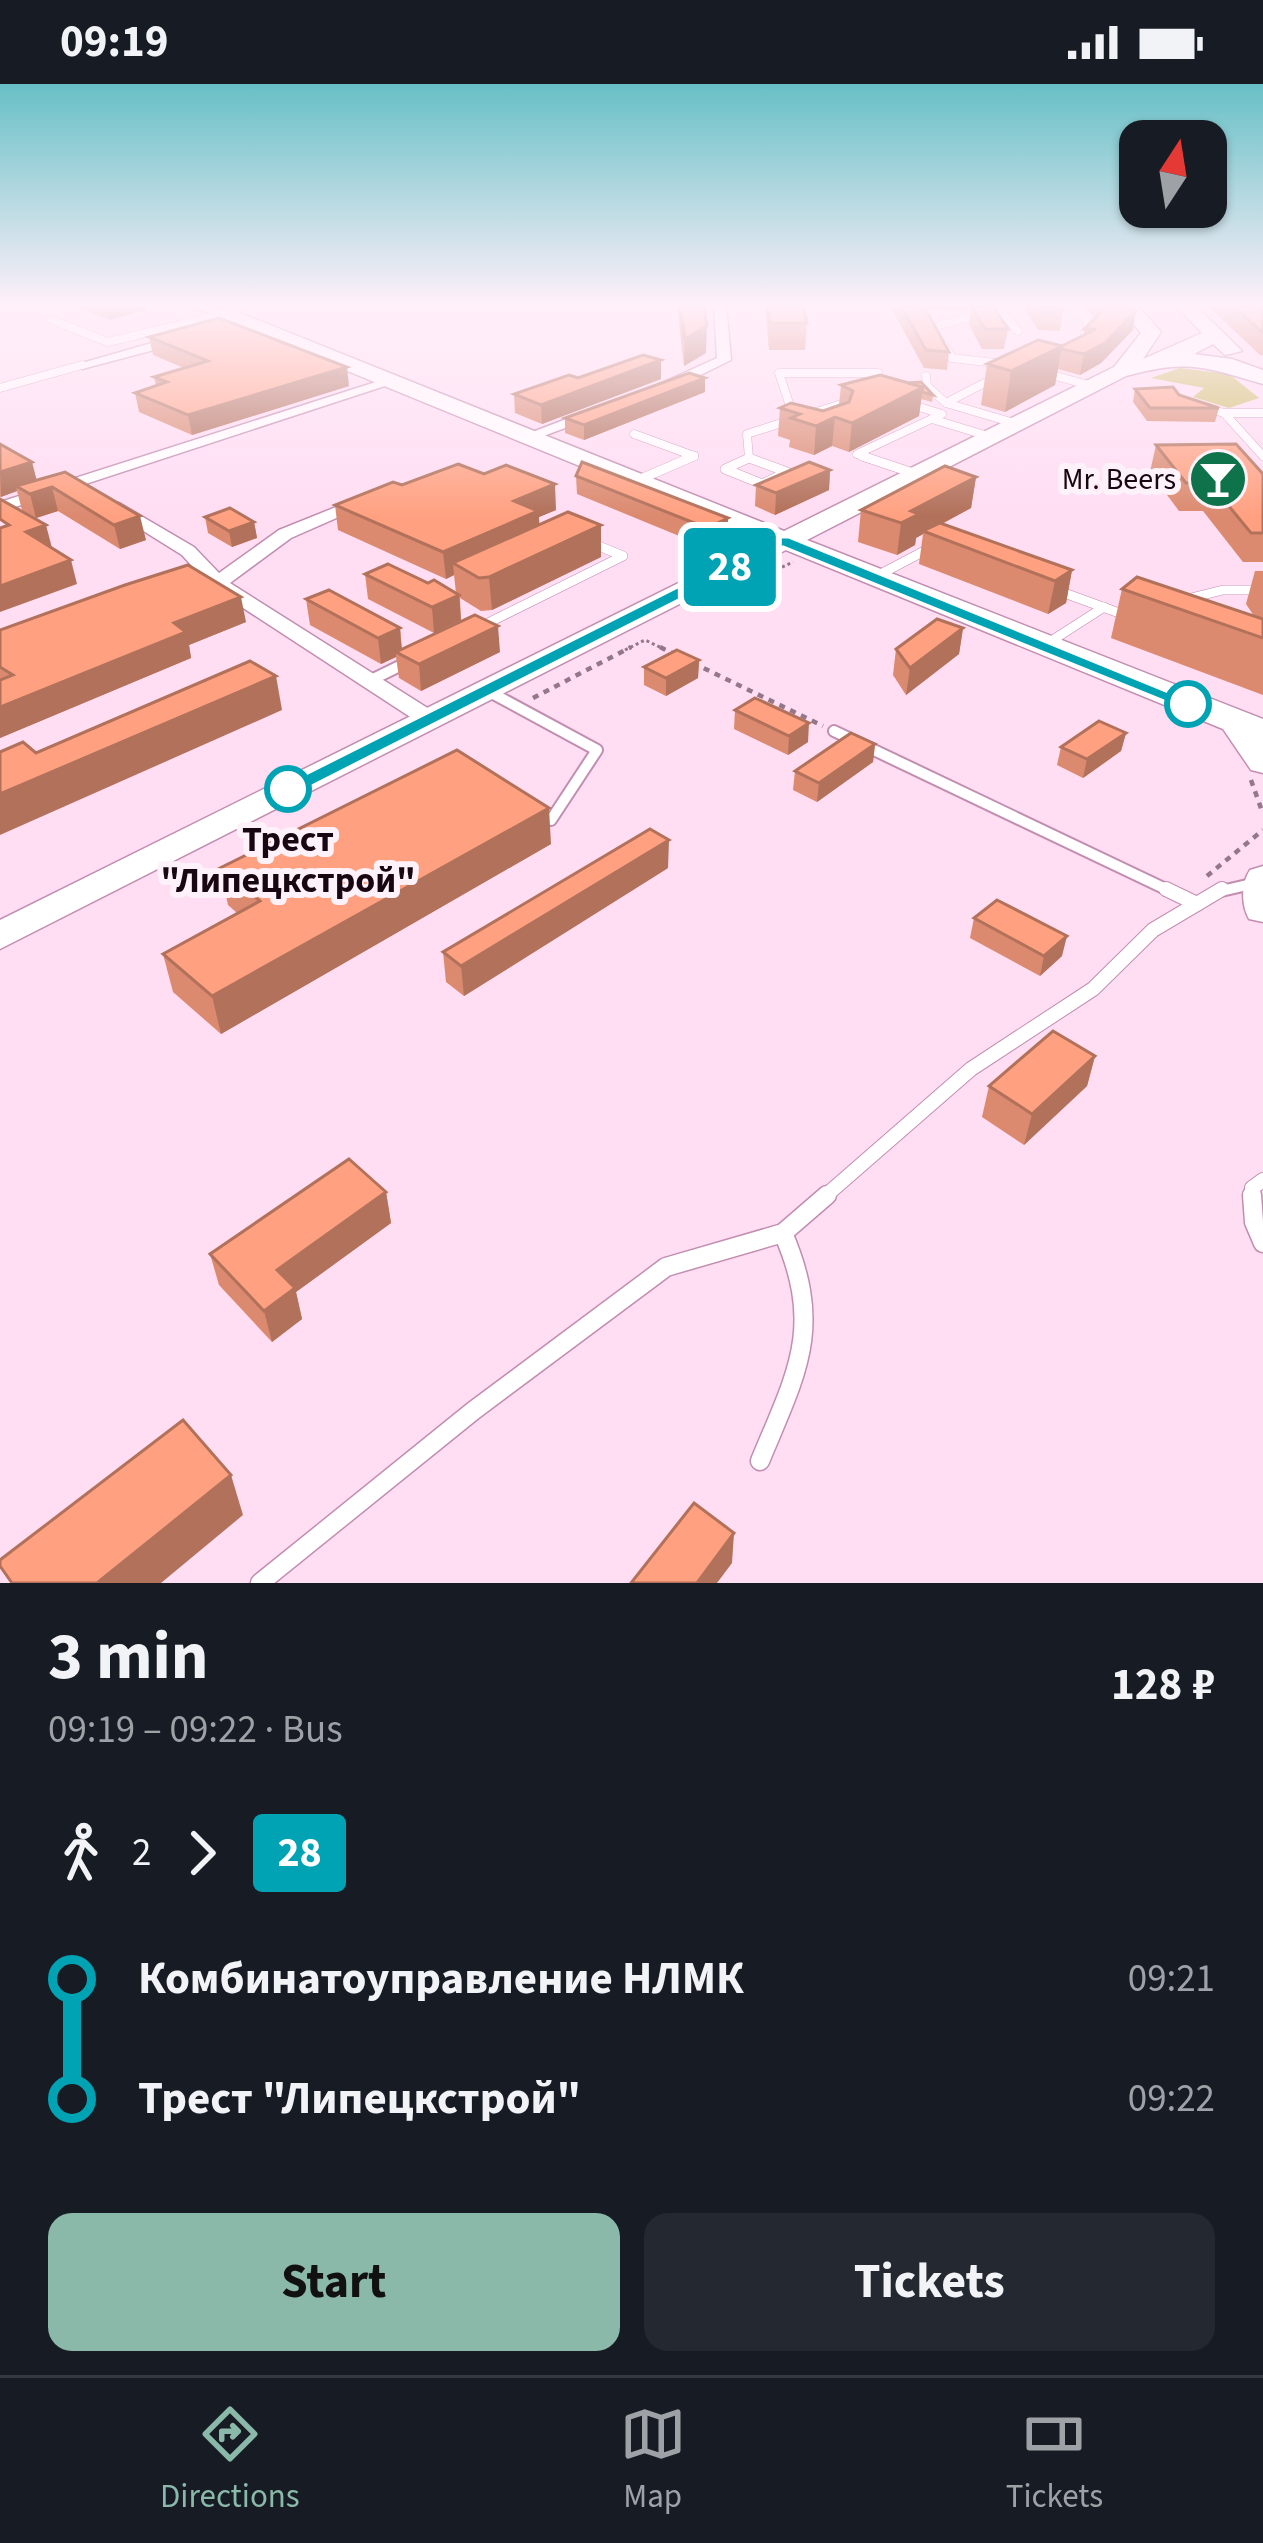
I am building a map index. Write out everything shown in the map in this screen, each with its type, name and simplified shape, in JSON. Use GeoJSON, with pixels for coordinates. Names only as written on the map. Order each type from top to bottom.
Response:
{"type":"FeatureCollection","features":[{"type":"Feature","properties":{"kind":"main road"},"geometry":{"type":"LineString","coordinates":[[371,376],[790,550],[875,578],[1248,726],[1256,769]]}},
{"type":"Feature","properties":{"kind":"main road"},"geometry":{"type":"LineString","coordinates":[[0,936],[487,690],[790,550],[916,474],[1109,376]]}},
{"type":"Feature","properties":{"kind":"street"},"geometry":{"type":"LineString","coordinates":[[651,392],[693,376]]}},
{"type":"Feature","properties":{"kind":"street"},"geometry":{"type":"LineString","coordinates":[[0,507],[69,479],[387,383]]}},
{"type":"Feature","properties":{"kind":"street"},"geometry":{"type":"LineString","coordinates":[[525,438],[609,407]]}},
{"type":"Feature","properties":{"kind":"street"},"geometry":{"type":"LineString","coordinates":[[69,479],[188,551],[212,577],[429,719]]}},
{"type":"Feature","properties":{"kind":"street"},"geometry":{"type":"LineString","coordinates":[[212,577],[285,534],[385,494]]}},
{"type":"Feature","properties":{"kind":"lane"},"geometry":{"type":"LineString","coordinates":[[0,388],[43,376]]}},
{"type":"Feature","properties":{"kind":"lane"},"geometry":{"type":"LineString","coordinates":[[780,376],[790,406],[827,417]]}},
{"type":"Feature","properties":{"kind":"lane"},"geometry":{"type":"LineString","coordinates":[[926,376],[927,386],[946,403],[1017,424]]}},
{"type":"Feature","properties":{"kind":"lane"},"geometry":{"type":"LineString","coordinates":[[946,403],[999,376]]}},
{"type":"Feature","properties":{"kind":"lane"},"geometry":{"type":"LineString","coordinates":[[1054,376],[1092,386]]}},
{"type":"Feature","properties":{"kind":"lane"},"geometry":{"type":"LineString","coordinates":[[749,458],[747,434],[778,420],[877,394]]}},
{"type":"Feature","properties":{"kind":"lane"},"geometry":{"type":"LineString","coordinates":[[898,401],[942,413],[857,454],[916,474]]}},
{"type":"Feature","properties":{"kind":"lane"},"geometry":{"type":"LineString","coordinates":[[1193,404],[1224,413],[1263,413]]}},
{"type":"Feature","properties":{"kind":"lane"},"geometry":{"type":"LineString","coordinates":[[1224,413],[1263,456]]}},
{"type":"Feature","properties":{"kind":"lane"},"geometry":{"type":"LineString","coordinates":[[931,419],[991,437]]}},
{"type":"Feature","properties":{"kind":"lane"},"geometry":{"type":"LineString","coordinates":[[778,420],[799,426]]}},
{"type":"Feature","properties":{"kind":"lane"},"geometry":{"type":"LineString","coordinates":[[634,434],[694,456],[635,482]]}},
{"type":"Feature","properties":{"kind":"lane"},"geometry":{"type":"LineString","coordinates":[[749,458],[787,472],[762,484],[725,469],[749,458]]}},
{"type":"Feature","properties":{"kind":"lane"},"geometry":{"type":"LineString","coordinates":[[466,634],[623,556],[584,540]]}},
{"type":"Feature","properties":{"kind":"lane"},"geometry":{"type":"LineString","coordinates":[[875,578],[935,545]]}},
{"type":"Feature","properties":{"kind":"lane"},"geometry":{"type":"LineString","coordinates":[[186,579],[212,577]]}},
{"type":"Feature","properties":{"kind":"lane"},"geometry":{"type":"LineString","coordinates":[[1040,584],[1143,616]]}},
{"type":"Feature","properties":{"kind":"lane"},"geometry":{"type":"LineString","coordinates":[[1163,604],[1223,590],[1263,590]]}},
{"type":"Feature","properties":{"kind":"lane"},"geometry":{"type":"LineString","coordinates":[[1044,645],[1102,607]]}},
{"type":"Feature","properties":{"kind":"lane"},"geometry":{"type":"LineString","coordinates":[[469,614],[486,624]]}},
{"type":"Feature","properties":{"kind":"lane"},"geometry":{"type":"LineString","coordinates":[[369,681],[427,652]]}},
{"type":"Feature","properties":{"kind":"lane"},"geometry":{"type":"LineString","coordinates":[[487,690],[597,750],[551,820]]}},
{"type":"Feature","properties":{"kind":"lane"},"geometry":{"type":"LineString","coordinates":[[834,731],[1190,901]]}},
{"type":"Feature","properties":{"kind":"lane"},"geometry":{"type":"LineString","coordinates":[[260,1583],[473,1411],[666,1267],[783,1233],[971,1069],[1093,989],[1190,901],[1226,887],[1262,890]]}},
{"type":"Feature","properties":{"kind":"lane"},"geometry":{"type":"LineString","coordinates":[[1263,1180],[1252,1188],[1254,1222],[1263,1243]]}},
{"type":"Feature","properties":{"kind":"lane"},"geometry":{"type":"LineString","coordinates":[[760,1462],[793,1378],[807,1318],[804,1281],[783,1233]]}},
{"type":"Feature","properties":{"kind":"path"},"geometry":{"type":"LineString","coordinates":[[740,587],[790,550]]}},
{"type":"Feature","properties":{"kind":"path"},"geometry":{"type":"LineString","coordinates":[[518,706],[645,637],[834,731]]}},
{"type":"Feature","properties":{"kind":"path"},"geometry":{"type":"LineString","coordinates":[[1256,769],[1263,814]]}},
{"type":"Feature","properties":{"kind":"path"},"geometry":{"type":"LineString","coordinates":[[1190,901],[1263,830]]}},
{"type":"Feature","properties":{"kind":"shaded area"},"geometry":{"type":"Polygon","coordinates":[[[1231,376],[1259,398],[1229,408],[1193,397],[1204,388],[1151,378],[1231,376]]]}},
{"type":"Feature","properties":{"kind":"building"},"geometry":{"type":"Polygon","coordinates":[[[317,376],[188,415],[135,393],[167,382],[154,377],[317,376]]]}},
{"type":"Feature","properties":{"kind":"building"},"geometry":{"type":"Polygon","coordinates":[[[566,376],[618,376],[541,405],[514,394],[566,376]]]}},
{"type":"Feature","properties":{"kind":"building"},"geometry":{"type":"Polygon","coordinates":[[[681,376],[705,378],[584,425],[565,418],[681,376]]]}},
{"type":"Feature","properties":{"kind":"building"},"geometry":{"type":"Polygon","coordinates":[[[883,376],[923,387],[852,423],[835,417],[816,426],[791,418],[800,414],[780,408],[791,403],[823,411],[849,402],[853,391],[841,385],[883,376]]]}},
{"type":"Feature","properties":{"kind":"building"},"geometry":{"type":"Polygon","coordinates":[[[1173,387],[1179,395],[1219,408],[1150,408],[1135,389],[1173,387]]]}},
{"type":"Feature","properties":{"kind":"building"},"geometry":{"type":"Polygon","coordinates":[[[0,444],[32,462],[0,472],[0,444]]]}},
{"type":"Feature","properties":{"kind":"building"},"geometry":{"type":"Polygon","coordinates":[[[1236,444],[1263,474],[1263,533],[1251,533],[1210,483],[1186,483],[1156,445],[1236,444]]]}},
{"type":"Feature","properties":{"kind":"building"},"geometry":{"type":"Polygon","coordinates":[[[582,462],[728,518],[707,528],[576,476],[582,462]]]}},
{"type":"Feature","properties":{"kind":"building"},"geometry":{"type":"Polygon","coordinates":[[[809,462],[830,470],[776,493],[756,485],[809,462]]]}},
{"type":"Feature","properties":{"kind":"building"},"geometry":{"type":"Polygon","coordinates":[[[458,464],[484,474],[506,465],[555,484],[514,501],[538,511],[443,552],[335,505],[393,482],[402,485],[458,464]]]}},
{"type":"Feature","properties":{"kind":"building"},"geometry":{"type":"Polygon","coordinates":[[[945,466],[976,477],[911,511],[919,514],[901,523],[861,510],[945,466]]]}},
{"type":"Feature","properties":{"kind":"building"},"geometry":{"type":"Polygon","coordinates":[[[65,472],[140,516],[114,525],[52,487],[30,494],[16,486],[65,472]]]}},
{"type":"Feature","properties":{"kind":"building"},"geometry":{"type":"Polygon","coordinates":[[[0,499],[46,525],[26,532],[71,560],[0,586],[0,528],[9,525],[0,519],[0,499]]]}},
{"type":"Feature","properties":{"kind":"building"},"geometry":{"type":"Polygon","coordinates":[[[230,508],[254,522],[229,531],[205,517],[230,508]]]}},
{"type":"Feature","properties":{"kind":"building"},"geometry":{"type":"Polygon","coordinates":[[[568,512],[601,525],[489,577],[479,578],[453,563],[568,512]]]}},
{"type":"Feature","properties":{"kind":"building"},"geometry":{"type":"Polygon","coordinates":[[[940,523],[1072,570],[1055,581],[923,531],[940,523]]]}},
{"type":"Feature","properties":{"kind":"building"},"geometry":{"type":"Polygon","coordinates":[[[388,564],[428,583],[434,580],[459,595],[432,607],[365,574],[388,564]]]}},
{"type":"Feature","properties":{"kind":"building"},"geometry":{"type":"Polygon","coordinates":[[[188,565],[241,597],[174,623],[186,632],[0,707],[0,680],[13,675],[0,667],[0,630],[188,565]]]}},
{"type":"Feature","properties":{"kind":"building"},"geometry":{"type":"Polygon","coordinates":[[[1137,577],[1263,619],[1263,638],[1122,589],[1137,577]]]}},
{"type":"Feature","properties":{"kind":"building"},"geometry":{"type":"Polygon","coordinates":[[[329,590],[400,628],[378,638],[306,599],[329,590]]]}},
{"type":"Feature","properties":{"kind":"building"},"geometry":{"type":"Polygon","coordinates":[[[475,615],[498,626],[419,664],[396,652],[475,615]]]}},
{"type":"Feature","properties":{"kind":"building"},"geometry":{"type":"Polygon","coordinates":[[[937,619],[963,628],[910,668],[896,649],[937,619]]]}},
{"type":"Feature","properties":{"kind":"building"},"geometry":{"type":"Polygon","coordinates":[[[677,650],[699,660],[666,678],[644,667],[677,650]]]}},
{"type":"Feature","properties":{"kind":"building"},"geometry":{"type":"Polygon","coordinates":[[[250,661],[276,676],[0,794],[0,752],[23,742],[36,753],[250,661]]]}},
{"type":"Feature","properties":{"kind":"building"},"geometry":{"type":"Polygon","coordinates":[[[755,698],[809,723],[789,736],[735,710],[755,698]]]}},
{"type":"Feature","properties":{"kind":"building"},"geometry":{"type":"Polygon","coordinates":[[[1099,721],[1126,733],[1087,759],[1061,747],[1099,721]]]}},
{"type":"Feature","properties":{"kind":"building"},"geometry":{"type":"Polygon","coordinates":[[[851,733],[875,744],[819,783],[795,771],[851,733]]]}},
{"type":"Feature","properties":{"kind":"building"},"geometry":{"type":"Polygon","coordinates":[[[457,750],[549,808],[212,996],[163,954],[260,901],[220,868],[457,750]]]}},
{"type":"Feature","properties":{"kind":"building"},"geometry":{"type":"Polygon","coordinates":[[[650,829],[669,840],[461,966],[443,952],[650,829]]]}},
{"type":"Feature","properties":{"kind":"building"},"geometry":{"type":"Polygon","coordinates":[[[997,900],[1067,936],[1044,956],[974,918],[997,900]]]}},
{"type":"Feature","properties":{"kind":"building"},"geometry":{"type":"Polygon","coordinates":[[[1053,1031],[1095,1056],[1032,1114],[989,1086],[1053,1031]]]}},
{"type":"Feature","properties":{"kind":"building"},"geometry":{"type":"Polygon","coordinates":[[[349,1159],[386,1192],[277,1270],[295,1288],[264,1311],[210,1254],[349,1159]]]}},
{"type":"Feature","properties":{"kind":"building"},"geometry":{"type":"Polygon","coordinates":[[[183,1420],[231,1475],[97,1583],[12,1583],[0,1560],[183,1420]]]}},
{"type":"Feature","properties":{"kind":"building"},"geometry":{"type":"Polygon","coordinates":[[[694,1503],[734,1533],[697,1583],[631,1583],[694,1503]]]}},
{"type":"Feature","properties":{"kind":"bus line","name":"28"},"geometry":{"type":"LineString","coordinates":[[288,789],[783,541],[1188,704]]}},
{"type":"Feature","properties":{"kind":"place","name":"Mr. Beers"},"geometry":{"type":"Point","coordinates":[1218,479]}},
{"type":"Feature","properties":{"kind":"place","name":"Трест \"Липецкстрой\""},"geometry":{"type":"Point","coordinates":[288,789]}}]}
